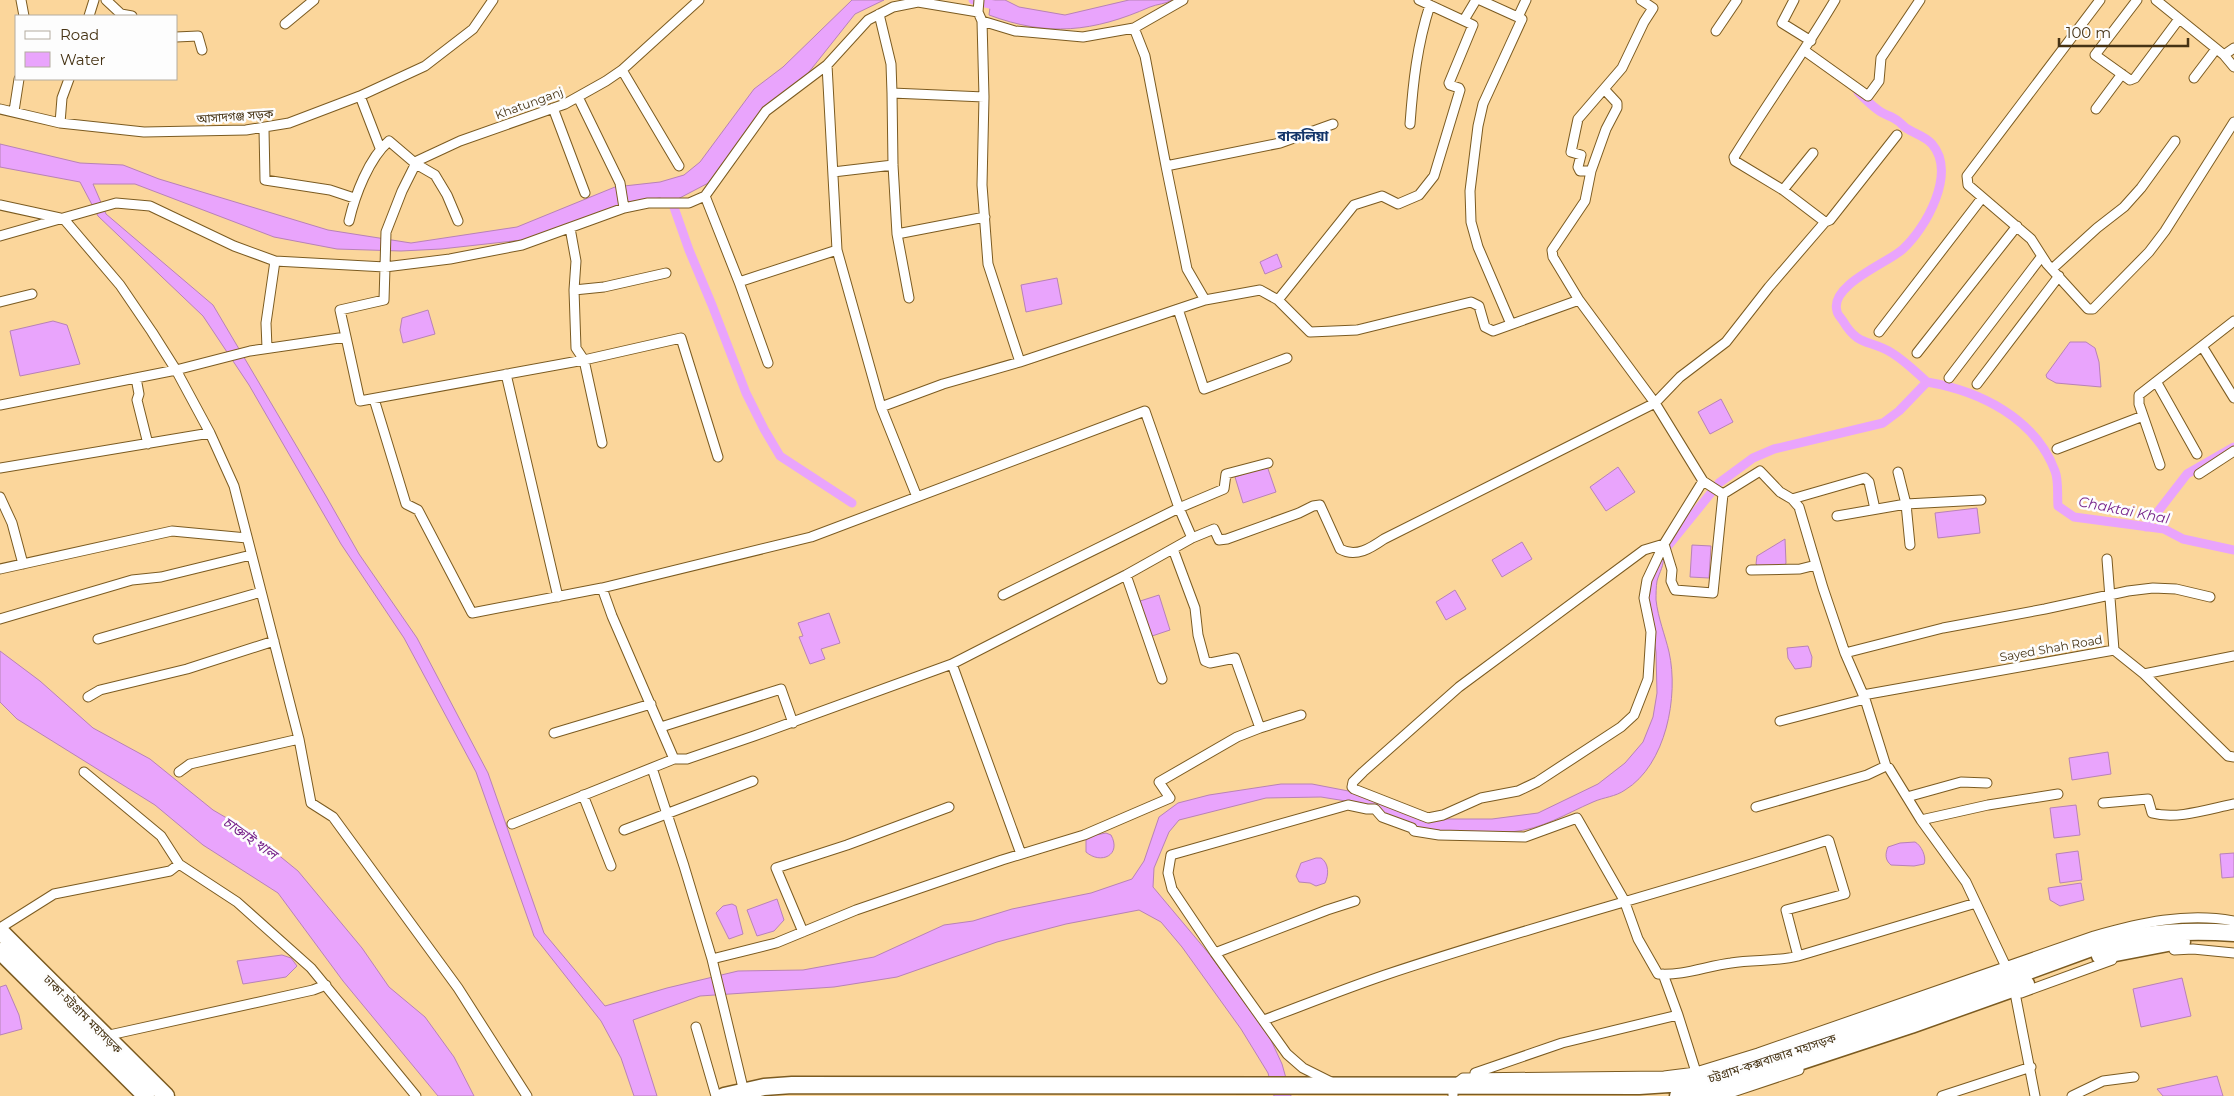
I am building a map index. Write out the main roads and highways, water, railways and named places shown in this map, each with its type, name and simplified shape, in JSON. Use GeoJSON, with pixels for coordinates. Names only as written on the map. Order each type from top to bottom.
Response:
{"type":"FeatureCollection","features":[{"type":"Feature","properties":{"kind":"highway","name":"ঢাকা-চট্টগ্রাম মহাসড়ক"},"geometry":{"type":"LineString","coordinates":[[0,929],[166,1096]]}},
{"type":"Feature","properties":{"kind":"highway","name":"চট্টগ্রাম-কক্সবাজার মহাসড়ক"},"geometry":{"type":"LineString","coordinates":[[724,1096],[764,1087],[792,1085],[961,1090],[1246,1085],[1456,1087],[1587,1081],[1698,1082],[2012,977],[2106,943],[2142,934],[2172,931],[2234,933]]}},
{"type":"Feature","properties":{"kind":"highway","name":"চট্টগ্রাম-কক্সবাজার মহাসড়ক"},"geometry":{"type":"LineString","coordinates":[[1678,1096],[1711,1091],[1800,1062],[1911,1025],[2108,953],[2173,942],[2234,944]]}},
{"type":"Feature","properties":{"kind":"highway","name":"ঢাকা-চট্টগ্রাম মহাসড়ক"},"geometry":{"type":"LineString","coordinates":[[0,951],[146,1096]]}},
{"type":"Feature","properties":{"kind":"highway"},"geometry":{"type":"LineString","coordinates":[[786,1096],[830,1096]]}},
{"type":"Feature","properties":{"kind":"highway"},"geometry":{"type":"LineString","coordinates":[[1491,1096],[1547,1096]]}},
{"type":"Feature","properties":{"kind":"water"},"geometry":{"type":"Polygon","coordinates":[[[852,0],[884,0],[855,14],[801,82],[773,100],[759,114],[714,180],[672,202],[660,198],[628,202],[531,239],[441,249],[401,251],[337,249],[274,237],[135,184],[93,184],[106,214],[213,305],[359,554],[417,638],[488,773],[544,933],[605,1006],[667,988],[738,971],[803,970],[874,957],[944,925],[973,921],[1012,909],[1091,893],[1132,879],[1144,861],[1159,817],[1178,803],[1209,795],[1281,784],[1312,784],[1364,794],[1422,819],[1492,819],[1538,813],[1598,784],[1625,763],[1643,742],[1653,717],[1657,693],[1656,652],[1648,597],[1649,586],[1663,556],[1663,565],[1657,581],[1656,600],[1672,670],[1670,708],[1660,747],[1651,764],[1639,779],[1625,790],[1544,824],[1511,832],[1425,831],[1352,802],[1321,797],[1266,798],[1179,820],[1169,832],[1154,868],[1153,887],[1210,955],[1270,1038],[1282,1064],[1291,1096],[1274,1096],[1268,1073],[1241,1029],[1182,947],[1161,922],[1139,910],[1066,924],[997,942],[897,977],[834,987],[700,996],[633,1020],[657,1096],[634,1096],[621,1058],[601,1021],[534,936],[476,772],[404,638],[341,544],[249,385],[203,316],[98,216],[80,182],[0,167],[0,144],[80,163],[123,165],[159,179],[328,230],[411,243],[517,227],[615,187],[660,182],[684,175],[700,162],[754,89],[783,67],[852,0]]]}},
{"type":"Feature","properties":{"kind":"water"},"geometry":{"type":"Polygon","coordinates":[[[991,0],[1005,0],[1019,7],[1065,15],[1129,0],[1172,0],[1109,22],[1070,29],[1051,29],[1031,27],[989,15],[991,0]]]}},
{"type":"Feature","properties":{"kind":"water"},"geometry":{"type":"Polygon","coordinates":[[[1277,254],[1282,267],[1265,274],[1260,262],[1277,254]]]}},
{"type":"Feature","properties":{"kind":"water"},"geometry":{"type":"Polygon","coordinates":[[[1057,278],[1062,304],[1026,312],[1021,285],[1057,278]]]}},
{"type":"Feature","properties":{"kind":"water"},"geometry":{"type":"Polygon","coordinates":[[[428,310],[435,334],[403,343],[400,330],[402,318],[428,310]]]}},
{"type":"Feature","properties":{"kind":"water"},"geometry":{"type":"Polygon","coordinates":[[[53,321],[67,325],[80,364],[20,376],[10,331],[53,321]]]}},
{"type":"Feature","properties":{"kind":"water"},"geometry":{"type":"Polygon","coordinates":[[[2070,342],[2086,342],[2095,348],[2099,362],[2101,387],[2056,383],[2047,378],[2046,375],[2070,342]]]}},
{"type":"Feature","properties":{"kind":"water"},"geometry":{"type":"Polygon","coordinates":[[[1721,399],[1733,422],[1710,434],[1698,412],[1721,399]]]}},
{"type":"Feature","properties":{"kind":"water"},"geometry":{"type":"Polygon","coordinates":[[[1267,466],[1276,492],[1243,503],[1235,477],[1267,466]]]}},
{"type":"Feature","properties":{"kind":"water"},"geometry":{"type":"Polygon","coordinates":[[[1618,467],[1635,492],[1606,511],[1590,487],[1618,467]]]}},
{"type":"Feature","properties":{"kind":"water"},"geometry":{"type":"Polygon","coordinates":[[[1977,508],[1980,533],[1938,538],[1935,513],[1977,508]]]}},
{"type":"Feature","properties":{"kind":"water"},"geometry":{"type":"Polygon","coordinates":[[[1785,539],[1786,563],[1784,567],[1758,566],[1756,564],[1757,556],[1785,539]]]}},
{"type":"Feature","properties":{"kind":"water"},"geometry":{"type":"Polygon","coordinates":[[[1522,542],[1532,559],[1502,577],[1492,560],[1522,542]]]}},
{"type":"Feature","properties":{"kind":"water"},"geometry":{"type":"Polygon","coordinates":[[[1692,545],[1711,546],[1709,578],[1690,577],[1692,545]]]}},
{"type":"Feature","properties":{"kind":"water"},"geometry":{"type":"Polygon","coordinates":[[[1455,590],[1466,609],[1446,620],[1436,602],[1455,590]]]}},
{"type":"Feature","properties":{"kind":"water"},"geometry":{"type":"Polygon","coordinates":[[[1159,595],[1170,630],[1149,637],[1137,602],[1159,595]]]}},
{"type":"Feature","properties":{"kind":"water"},"geometry":{"type":"Polygon","coordinates":[[[829,613],[840,643],[821,649],[825,659],[810,664],[799,637],[803,636],[798,623],[829,613]]]}},
{"type":"Feature","properties":{"kind":"water"},"geometry":{"type":"Polygon","coordinates":[[[1808,646],[1812,657],[1811,667],[1795,669],[1788,658],[1787,648],[1808,646]]]}},
{"type":"Feature","properties":{"kind":"water","name":"চাক্তাই খাল"},"geometry":{"type":"Polygon","coordinates":[[[0,651],[40,681],[93,728],[150,759],[213,810],[249,831],[298,871],[362,948],[389,987],[425,1017],[454,1057],[474,1096],[438,1096],[343,981],[278,893],[203,845],[155,805],[17,719],[0,702],[0,651]]]}},
{"type":"Feature","properties":{"kind":"water"},"geometry":{"type":"Polygon","coordinates":[[[2108,752],[2111,774],[2072,780],[2069,758],[2108,752]]]}},
{"type":"Feature","properties":{"kind":"water"},"geometry":{"type":"Polygon","coordinates":[[[2076,805],[2080,835],[2054,838],[2050,808],[2076,805]]]}},
{"type":"Feature","properties":{"kind":"water"},"geometry":{"type":"Polygon","coordinates":[[[1106,833],[1111,835],[1114,842],[1112,853],[1103,858],[1098,858],[1086,852],[1086,840],[1106,833]]]}},
{"type":"Feature","properties":{"kind":"water"},"geometry":{"type":"Polygon","coordinates":[[[1915,842],[1923,851],[1924,864],[1914,866],[1891,865],[1889,863],[1886,857],[1888,847],[1900,843],[1915,842]]]}},
{"type":"Feature","properties":{"kind":"water"},"geometry":{"type":"Polygon","coordinates":[[[2078,851],[2082,880],[2060,883],[2056,854],[2078,851]]]}},
{"type":"Feature","properties":{"kind":"water"},"geometry":{"type":"Polygon","coordinates":[[[2234,853],[2234,877],[2222,878],[2220,854],[2234,853]]]}},
{"type":"Feature","properties":{"kind":"water"},"geometry":{"type":"Polygon","coordinates":[[[1321,858],[1326,863],[1328,873],[1325,883],[1316,886],[1310,883],[1299,882],[1296,876],[1301,863],[1321,858]]]}},
{"type":"Feature","properties":{"kind":"water"},"geometry":{"type":"Polygon","coordinates":[[[2081,883],[2084,900],[2060,906],[2050,900],[2048,888],[2081,883]]]}},
{"type":"Feature","properties":{"kind":"water"},"geometry":{"type":"Polygon","coordinates":[[[777,899],[784,920],[774,931],[757,936],[747,910],[777,899]]]}},
{"type":"Feature","properties":{"kind":"water"},"geometry":{"type":"Polygon","coordinates":[[[732,904],[736,906],[743,934],[729,939],[716,913],[723,906],[732,904]]]}},
{"type":"Feature","properties":{"kind":"water"},"geometry":{"type":"Polygon","coordinates":[[[282,955],[291,958],[297,966],[286,977],[243,984],[237,961],[282,955]]]}},
{"type":"Feature","properties":{"kind":"water"},"geometry":{"type":"Polygon","coordinates":[[[2182,978],[2191,1016],[2141,1027],[2133,989],[2182,978]]]}},
{"type":"Feature","properties":{"kind":"water"},"geometry":{"type":"Polygon","coordinates":[[[6,985],[19,1015],[22,1029],[0,1035],[0,987],[6,985]]]}},
{"type":"Feature","properties":{"kind":"water"},"geometry":{"type":"Polygon","coordinates":[[[2217,1076],[2223,1096],[2163,1096],[2157,1089],[2217,1076]]]}},
{"type":"Feature","properties":{"kind":"waterway","name":"Chaktai Khal"},"geometry":{"type":"LineString","coordinates":[[973,0],[1001,7]]}},
{"type":"Feature","properties":{"kind":"waterway"},"geometry":{"type":"LineString","coordinates":[[1858,92],[1880,112],[1896,119],[1906,128],[1932,144],[1939,156],[1940,184],[1929,214],[1912,240],[1896,255],[1850,284],[1837,301],[1837,312],[1854,335],[1865,342],[1892,353],[1927,382]]}},
{"type":"Feature","properties":{"kind":"waterway"},"geometry":{"type":"LineString","coordinates":[[670,196],[689,250],[746,393],[780,456],[852,503]]}},
{"type":"Feature","properties":{"kind":"waterway","name":"Chaktai Khal"},"geometry":{"type":"LineString","coordinates":[[1927,382],[1967,392],[1986,400],[2020,422],[2046,452],[2055,471],[2058,506],[2074,517],[2164,529],[2183,539],[2234,550]]}},
{"type":"Feature","properties":{"kind":"waterway"},"geometry":{"type":"LineString","coordinates":[[1668,546],[1719,483],[1753,458],[1774,449],[1883,423],[1899,411],[1927,382]]}},
{"type":"Feature","properties":{"kind":"waterway"},"geometry":{"type":"LineString","coordinates":[[2146,527],[2187,474],[2234,447]]}},
{"type":"Feature","properties":{"kind":"district","name":"বাকলিয়া"},"geometry":{"type":"Point","coordinates":[1303,136]}}]}
